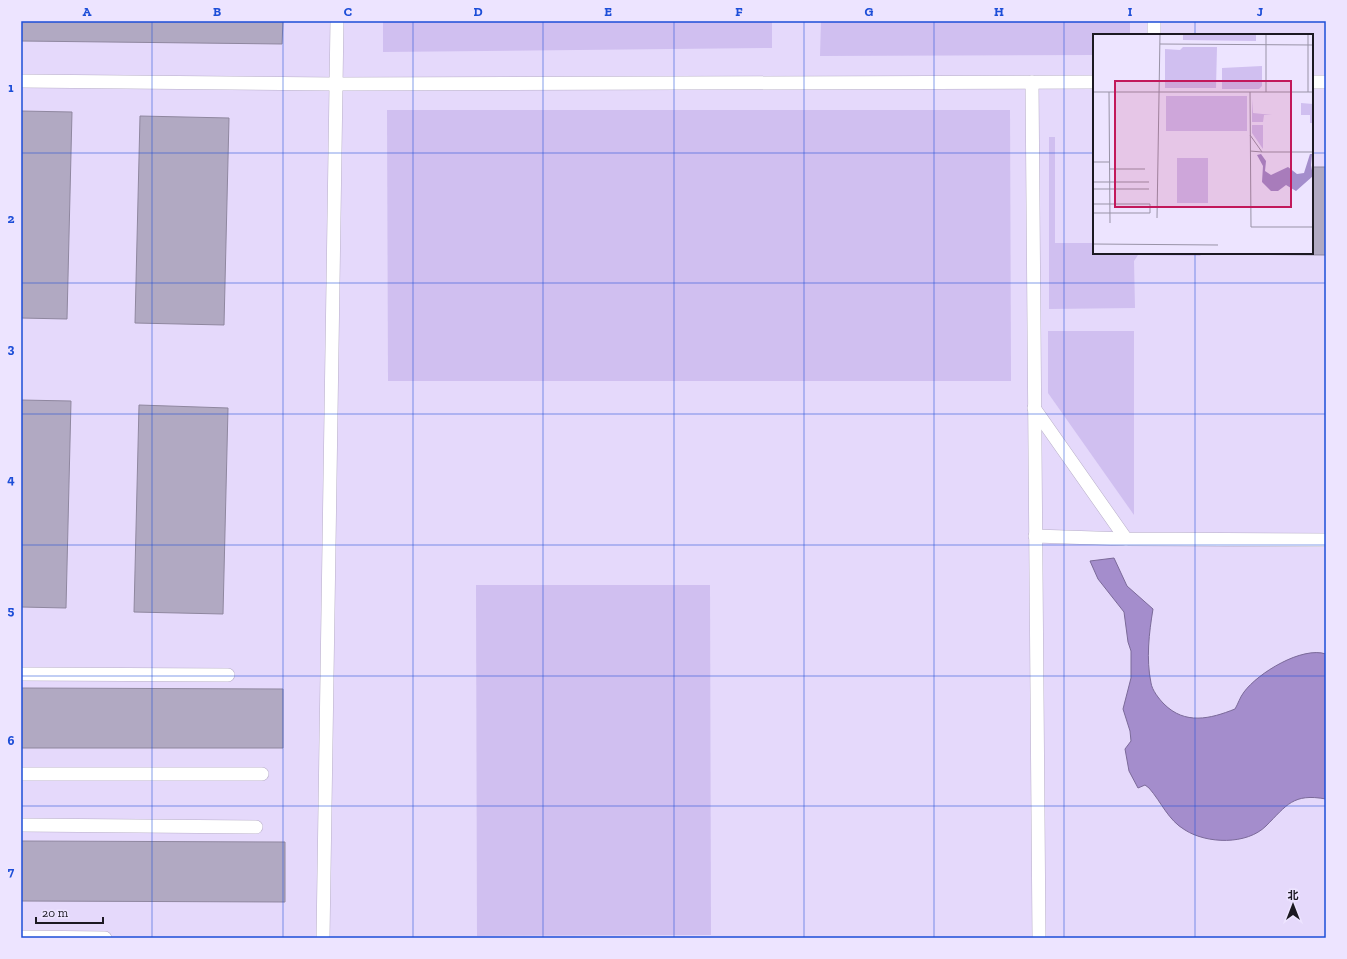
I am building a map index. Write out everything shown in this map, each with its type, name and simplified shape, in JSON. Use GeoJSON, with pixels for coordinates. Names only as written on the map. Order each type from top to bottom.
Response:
{"type":"FeatureCollection","features":[{"type":"Feature","properties":{"kind":"lane"},"geometry":{"type":"LineString","coordinates":[[323,938],[337,21]]}},
{"type":"Feature","properties":{"kind":"lane"},"geometry":{"type":"LineString","coordinates":[[1154,21],[1154,34]]}},
{"type":"Feature","properties":{"kind":"lane"},"geometry":{"type":"LineString","coordinates":[[21,80],[336,84],[1093,82]]}},
{"type":"Feature","properties":{"kind":"lane"},"geometry":{"type":"LineString","coordinates":[[1032,82],[1039,938]]}},
{"type":"Feature","properties":{"kind":"lane"},"geometry":{"type":"LineString","coordinates":[[1313,82],[1326,82]]}},
{"type":"Feature","properties":{"kind":"lane"},"geometry":{"type":"LineString","coordinates":[[1034,408],[1126,539]]}},
{"type":"Feature","properties":{"kind":"lane"},"geometry":{"type":"LineString","coordinates":[[1035,536],[1126,539],[1326,540]]}},
{"type":"Feature","properties":{"kind":"lane"},"geometry":{"type":"LineString","coordinates":[[21,674],[228,675]]}},
{"type":"Feature","properties":{"kind":"lane"},"geometry":{"type":"LineString","coordinates":[[21,774],[262,774]]}},
{"type":"Feature","properties":{"kind":"lane"},"geometry":{"type":"LineString","coordinates":[[21,825],[256,827]]}},
{"type":"Feature","properties":{"kind":"lane"},"geometry":{"type":"LineString","coordinates":[[21,937],[105,938]]}},
{"type":"Feature","properties":{"kind":"shaded area"},"geometry":{"type":"Polygon","coordinates":[[[21,21],[1326,21],[1326,938],[21,938],[21,21]]]}},
{"type":"Feature","properties":{"kind":"shaded area"},"geometry":{"type":"Polygon","coordinates":[[[383,21],[772,21],[772,48],[383,52],[383,21]]]}},
{"type":"Feature","properties":{"kind":"shaded area"},"geometry":{"type":"Polygon","coordinates":[[[821,21],[1130,21],[1130,34],[1093,34],[1093,55],[820,56],[821,21]]]}},
{"type":"Feature","properties":{"kind":"shaded area"},"geometry":{"type":"Polygon","coordinates":[[[387,110],[1010,110],[1011,381],[388,381],[387,110]]]}},
{"type":"Feature","properties":{"kind":"shaded area"},"geometry":{"type":"Polygon","coordinates":[[[1049,137],[1055,137],[1055,243],[1093,243],[1093,254],[1199,254],[1201,256],[1138,255],[1134,261],[1135,308],[1049,309],[1049,137]]]}},
{"type":"Feature","properties":{"kind":"shaded area"},"geometry":{"type":"Polygon","coordinates":[[[1048,331],[1134,331],[1134,515],[1048,393],[1048,331]]]}},
{"type":"Feature","properties":{"kind":"shaded area"},"geometry":{"type":"Polygon","coordinates":[[[1114,558],[1127,586],[1153,609],[1148,655],[1149,674],[1152,686],[1164,704],[1172,711],[1180,715],[1198,718],[1216,715],[1235,709],[1244,692],[1259,677],[1281,663],[1293,657],[1305,654],[1326,654],[1326,799],[1298,799],[1280,812],[1266,826],[1248,837],[1215,840],[1194,835],[1179,826],[1149,788],[1145,785],[1138,788],[1129,771],[1125,749],[1131,741],[1130,731],[1123,709],[1131,678],[1131,651],[1128,642],[1124,612],[1098,579],[1090,561],[1114,558]]]}},
{"type":"Feature","properties":{"kind":"shaded area"},"geometry":{"type":"Polygon","coordinates":[[[476,585],[710,585],[711,935],[477,936],[476,585]]]}},
{"type":"Feature","properties":{"kind":"building"},"geometry":{"type":"Polygon","coordinates":[[[21,21],[283,21],[282,44],[21,41],[21,21]]]}},
{"type":"Feature","properties":{"kind":"building"},"geometry":{"type":"Polygon","coordinates":[[[21,111],[72,112],[67,319],[21,318],[21,111]]]}},
{"type":"Feature","properties":{"kind":"building"},"geometry":{"type":"Polygon","coordinates":[[[140,116],[229,118],[224,325],[135,323],[140,116]]]}},
{"type":"Feature","properties":{"kind":"building"},"geometry":{"type":"Polygon","coordinates":[[[1313,167],[1326,167],[1326,255],[1210,254],[1313,254],[1313,167]]]}},
{"type":"Feature","properties":{"kind":"building"},"geometry":{"type":"Polygon","coordinates":[[[21,400],[71,401],[66,608],[21,607],[21,400]]]}},
{"type":"Feature","properties":{"kind":"building"},"geometry":{"type":"Polygon","coordinates":[[[139,405],[228,408],[223,614],[134,612],[139,405]]]}},
{"type":"Feature","properties":{"kind":"building"},"geometry":{"type":"Polygon","coordinates":[[[21,688],[283,689],[283,748],[21,748],[21,688]]]}},
{"type":"Feature","properties":{"kind":"building"},"geometry":{"type":"Polygon","coordinates":[[[21,841],[285,842],[285,902],[21,901],[21,841]]]}}]}
